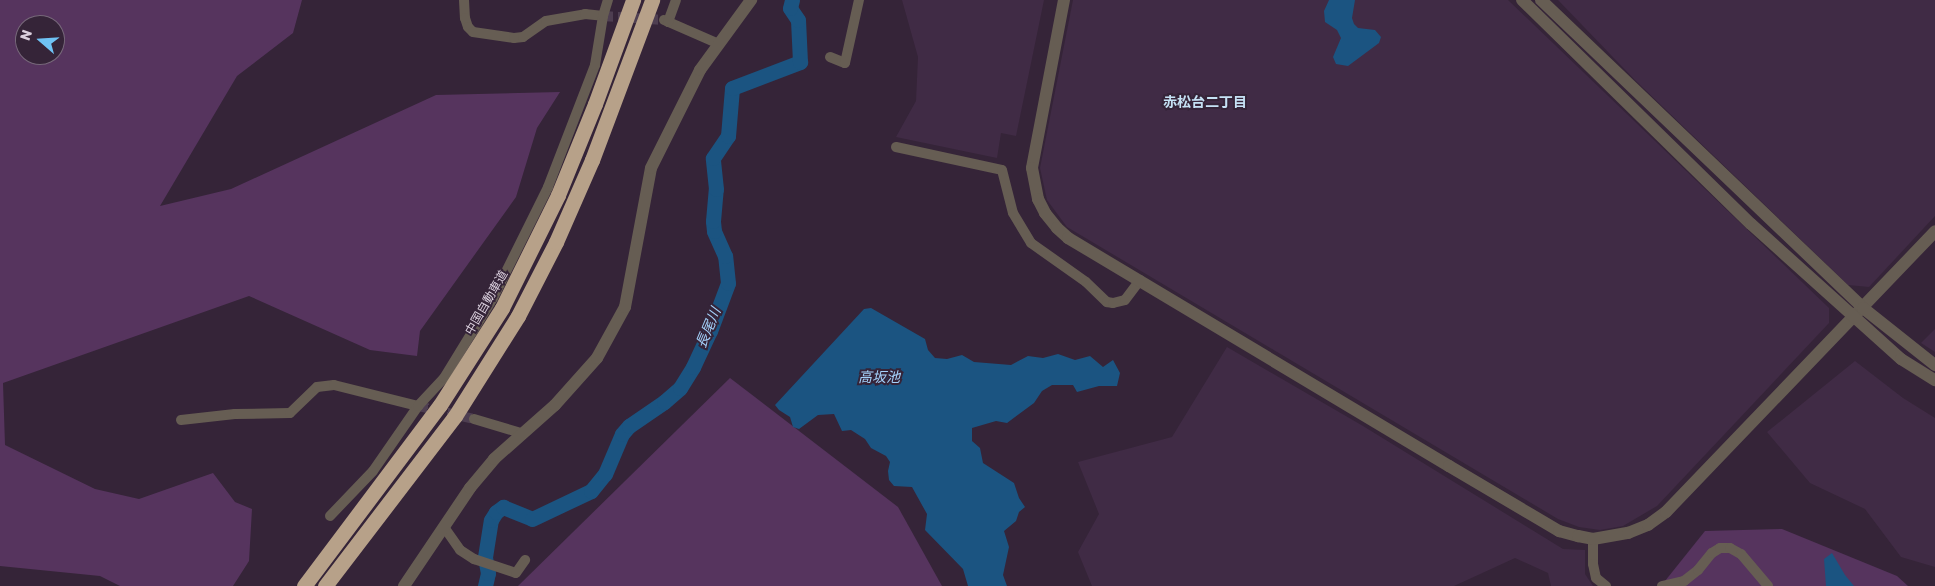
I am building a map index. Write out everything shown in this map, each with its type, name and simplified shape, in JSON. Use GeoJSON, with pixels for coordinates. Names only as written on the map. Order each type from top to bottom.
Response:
{"type":"FeatureCollection","features":[{"type":"Feature","properties":{"kind":"highway","name":"中国自動車道"},"geometry":{"type":"LineString","coordinates":[[304,586],[462,374],[521,273],[576,151],[633,0]]}},
{"type":"Feature","properties":{"kind":"highway"},"geometry":{"type":"LineString","coordinates":[[325,586],[454,416],[518,316],[578,193],[652,0]]}},
{"type":"Feature","properties":{"kind":"highway"},"geometry":{"type":"LineString","coordinates":[[292,586],[361,509]]}},
{"type":"Feature","properties":{"kind":"street"},"geometry":{"type":"LineString","coordinates":[[464,0],[465,18],[468,27],[473,32],[514,38],[523,38],[546,22],[585,14],[603,16]]}},
{"type":"Feature","properties":{"kind":"street"},"geometry":{"type":"LineString","coordinates":[[330,516],[373,471],[418,406],[444,378],[493,298],[548,187],[595,65],[603,16],[608,0]]}},
{"type":"Feature","properties":{"kind":"street"},"geometry":{"type":"LineString","coordinates":[[676,0],[666,21],[719,44]]}},
{"type":"Feature","properties":{"kind":"street"},"geometry":{"type":"LineString","coordinates":[[404,586],[494,459],[521,433],[555,405],[597,358],[625,307],[651,168],[700,70],[751,0]]}},
{"type":"Feature","properties":{"kind":"street"},"geometry":{"type":"LineString","coordinates":[[830,58],[845,63],[859,0]]}},
{"type":"Feature","properties":{"kind":"street"},"geometry":{"type":"LineString","coordinates":[[1064,0],[1032,168],[1034,183],[1045,213],[1057,228],[1068,238],[1559,531],[1594,539],[1628,533],[1648,525],[1666,512],[1854,318],[1935,231]]}},
{"type":"Feature","properties":{"kind":"street"},"geometry":{"type":"LineString","coordinates":[[1522,0],[1751,224],[1901,359],[1935,380]]}},
{"type":"Feature","properties":{"kind":"street"},"geometry":{"type":"LineString","coordinates":[[1541,0],[1863,308],[1935,365]]}},
{"type":"Feature","properties":{"kind":"street"},"geometry":{"type":"LineString","coordinates":[[896,148],[1002,170],[1012,212],[1031,243],[1086,282],[1107,302],[1113,303],[1126,300],[1140,280]]}},
{"type":"Feature","properties":{"kind":"street"},"geometry":{"type":"LineString","coordinates":[[181,420],[235,414],[290,413],[318,387],[334,385],[418,406]]}},
{"type":"Feature","properties":{"kind":"street"},"geometry":{"type":"LineString","coordinates":[[474,419],[521,433]]}},
{"type":"Feature","properties":{"kind":"street"},"geometry":{"type":"LineString","coordinates":[[444,527],[460,550],[474,559],[516,573],[525,560]]}},
{"type":"Feature","properties":{"kind":"street"},"geometry":{"type":"LineString","coordinates":[[1594,539],[1593,564],[1596,578],[1606,586]]}},
{"type":"Feature","properties":{"kind":"street"},"geometry":{"type":"LineString","coordinates":[[1662,586],[1684,581],[1698,570],[1712,553],[1720,548],[1730,548],[1741,554],[1768,586]]}},
{"type":"Feature","properties":{"kind":"shaded area"},"geometry":{"type":"Polygon","coordinates":[[[0,0],[302,0],[293,33],[237,76],[160,206],[231,189],[436,95],[560,92],[537,128],[516,197],[420,331],[417,356],[370,350],[249,296],[3,383],[5,445],[95,489],[139,499],[213,473],[235,502],[252,509],[249,561],[233,586],[120,586],[100,576],[0,566],[0,0]]]}},
{"type":"Feature","properties":{"kind":"shaded area"},"geometry":{"type":"Polygon","coordinates":[[[902,0],[1044,0],[1016,136],[1001,133],[997,158],[896,137],[916,101],[918,57],[902,0]]]}},
{"type":"Feature","properties":{"kind":"shaded area"},"geometry":{"type":"Polygon","coordinates":[[[1073,0],[1508,0],[1829,308],[1829,323],[1657,506],[1623,526],[1600,530],[1579,527],[1558,519],[1067,227],[1047,200],[1040,168],[1073,0]]]}},
{"type":"Feature","properties":{"kind":"shaded area"},"geometry":{"type":"Polygon","coordinates":[[[1558,0],[1935,0],[1935,216],[1869,287],[1848,285],[1635,80],[1558,0]]]}},
{"type":"Feature","properties":{"kind":"shaded area"},"geometry":{"type":"Polygon","coordinates":[[[1935,329],[1935,352],[1921,343],[1935,329]]]}},
{"type":"Feature","properties":{"kind":"shaded area"},"geometry":{"type":"Polygon","coordinates":[[[1227,347],[1363,426],[1563,549],[1585,550],[1585,574],[1593,586],[1551,586],[1548,573],[1515,558],[1454,586],[1092,586],[1078,552],[1099,514],[1078,462],[1172,437],[1227,347]]]}},
{"type":"Feature","properties":{"kind":"shaded area"},"geometry":{"type":"Polygon","coordinates":[[[1855,361],[1903,398],[1935,418],[1935,567],[1901,557],[1865,509],[1810,483],[1767,432],[1855,361]]]}},
{"type":"Feature","properties":{"kind":"shaded area"},"geometry":{"type":"Polygon","coordinates":[[[730,378],[898,507],[942,586],[518,586],[730,378]]]}},
{"type":"Feature","properties":{"kind":"shaded area"},"geometry":{"type":"Polygon","coordinates":[[[1782,529],[1897,576],[1908,586],[1661,586],[1705,531],[1782,529]]]}},
{"type":"Feature","properties":{"kind":"water"},"geometry":{"type":"Polygon","coordinates":[[[1329,0],[1355,0],[1352,18],[1354,24],[1358,28],[1375,30],[1381,37],[1379,43],[1348,66],[1336,64],[1333,57],[1341,38],[1337,30],[1325,22],[1324,11],[1329,0]]]}},
{"type":"Feature","properties":{"kind":"water","name":"高坂池"},"geometry":{"type":"Polygon","coordinates":[[[871,308],[925,339],[928,350],[935,358],[947,359],[962,355],[974,362],[1011,365],[1028,356],[1043,358],[1058,354],[1075,360],[1090,356],[1103,367],[1113,360],[1120,373],[1117,386],[1099,386],[1077,392],[1073,385],[1052,385],[1042,391],[1034,403],[1007,423],[996,421],[972,428],[972,441],[980,448],[983,463],[1014,483],[1019,498],[1025,507],[1019,512],[1016,521],[1004,531],[1009,547],[1003,575],[1007,586],[968,586],[963,569],[925,530],[927,514],[912,487],[894,486],[889,480],[890,462],[886,456],[871,448],[865,439],[851,430],[842,431],[834,414],[818,415],[799,429],[793,427],[790,417],[775,405],[864,309],[871,308]]]}},
{"type":"Feature","properties":{"kind":"water"},"geometry":{"type":"Polygon","coordinates":[[[1832,553],[1854,586],[1826,586],[1824,559],[1832,553]]]}},
{"type":"Feature","properties":{"kind":"waterway","name":"長尾川"},"geometry":{"type":"LineString","coordinates":[[485,586],[488,573],[485,557],[491,520],[496,512],[503,507],[532,519],[591,491],[605,474],[622,434],[629,426],[664,402],[680,388],[693,367],[710,331],[728,283],[725,256],[714,231],[716,189],[713,158],[728,136],[732,88],[800,62],[798,20],[790,8],[792,0]]}},
{"type":"Feature","properties":{"kind":"tunnel"},"geometry":{"type":"LineString","coordinates":[[603,16],[664,20]]}},
{"type":"Feature","properties":{"kind":"tunnel"},"geometry":{"type":"LineString","coordinates":[[418,406],[474,419]]}},
{"type":"Feature","properties":{"kind":"district","name":"赤松台二丁目"},"geometry":{"type":"Point","coordinates":[1205,103]}}]}
